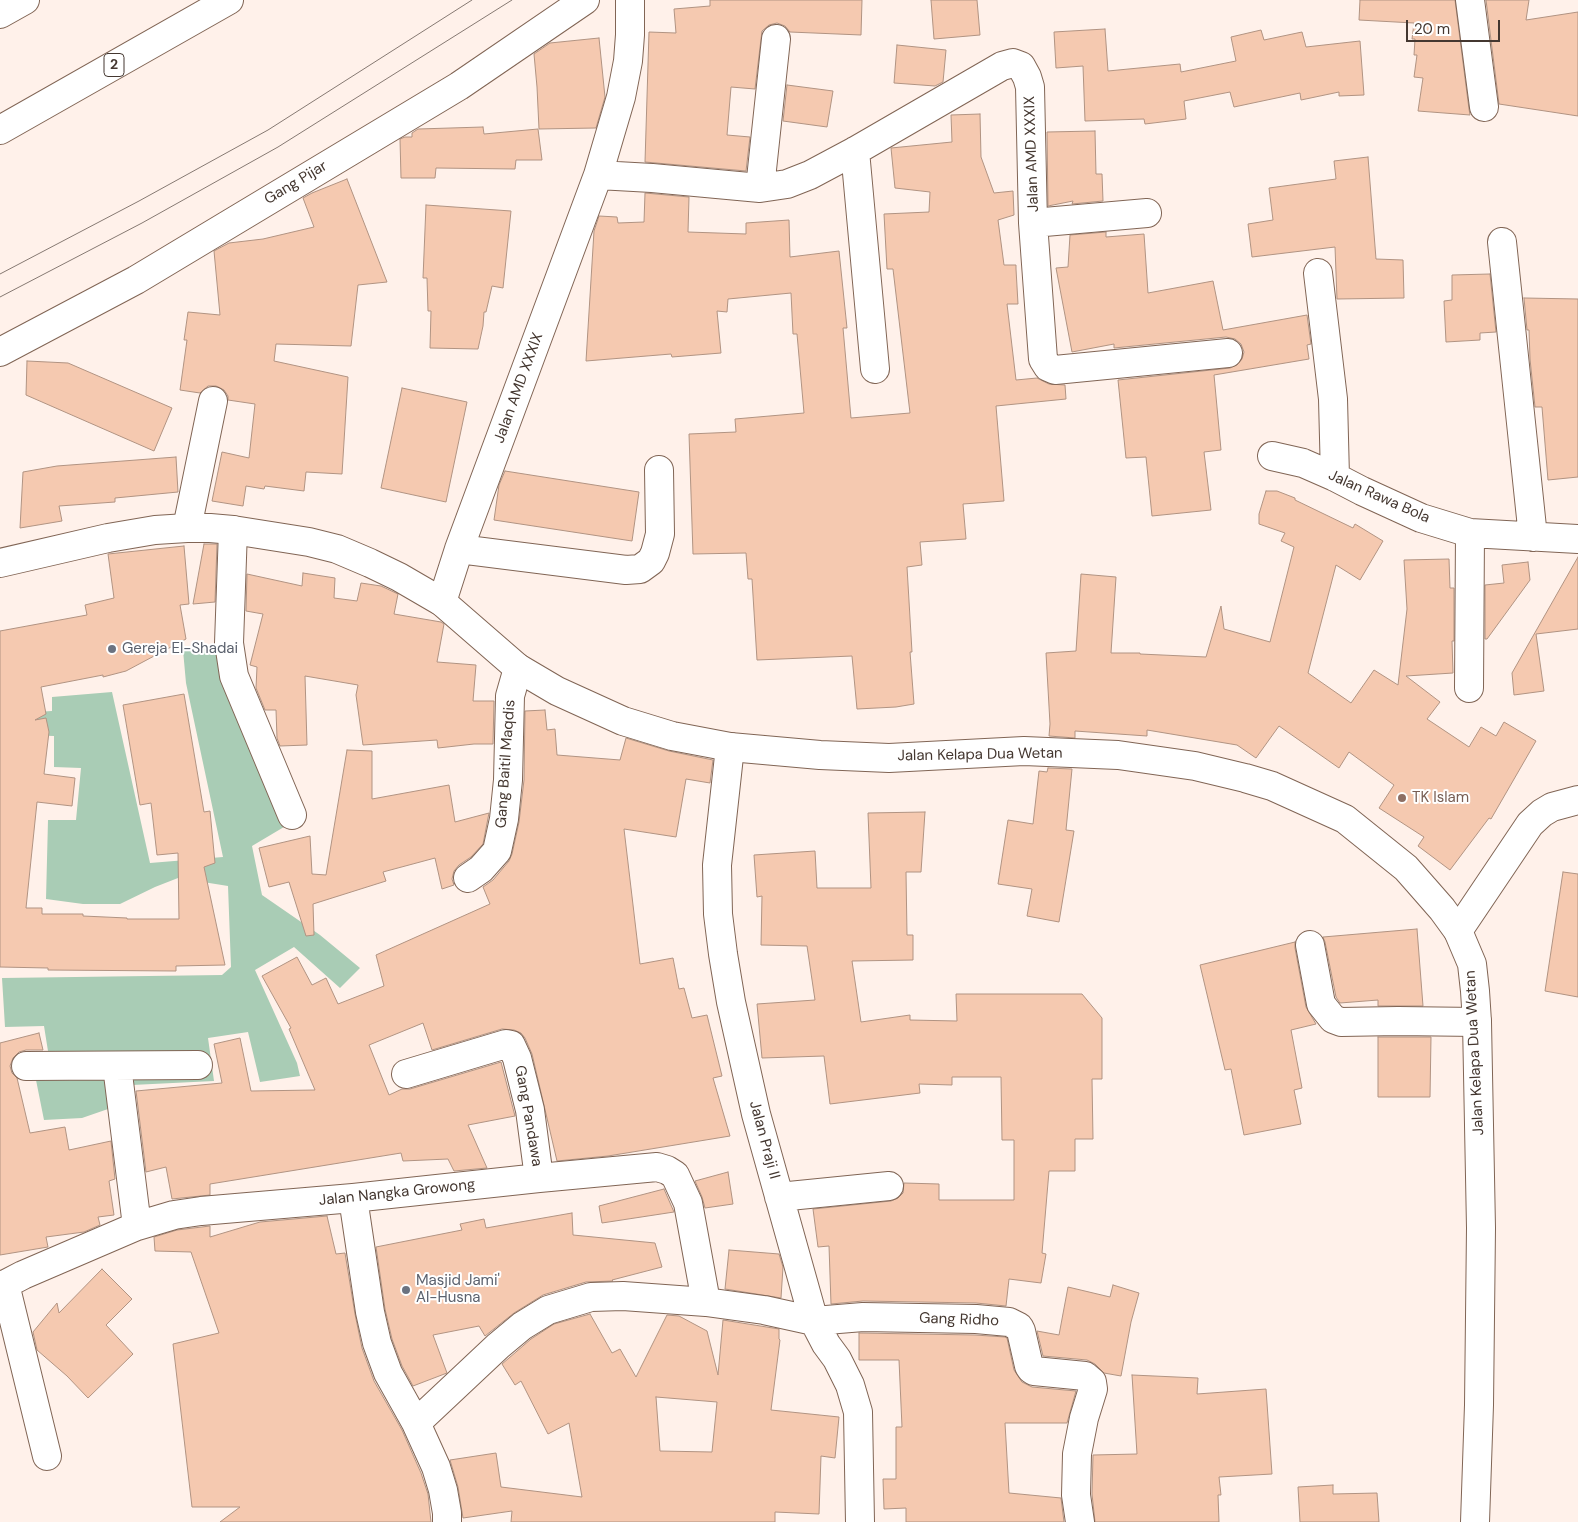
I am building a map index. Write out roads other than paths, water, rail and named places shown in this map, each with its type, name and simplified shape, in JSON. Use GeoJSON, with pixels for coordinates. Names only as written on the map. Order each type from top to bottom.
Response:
{"type":"FeatureCollection","features":[{"type":"Feature","properties":{"kind":"main road"},"geometry":{"type":"LineString","coordinates":[[0,14],[25,0]]}},
{"type":"Feature","properties":{"kind":"main road","name":"2"},"geometry":{"type":"LineString","coordinates":[[0,130],[229,0]]}},
{"type":"Feature","properties":{"kind":"main road","name":"Gang Pijar"},"geometry":{"type":"LineString","coordinates":[[0,352],[136,280],[451,91],[584,0]]}},
{"type":"Feature","properties":{"kind":"main road","name":"Jalan AMD XXXIX"},"geometry":{"type":"LineString","coordinates":[[442,602],[459,549],[598,175],[621,97],[628,60],[630,0]]}},
{"type":"Feature","properties":{"kind":"main road"},"geometry":{"type":"LineString","coordinates":[[1470,0],[1484,107]]}},
{"type":"Feature","properties":{"kind":"main road"},"geometry":{"type":"LineString","coordinates":[[760,188],[776,39]]}},
{"type":"Feature","properties":{"kind":"main road","name":"Jalan AMD XXXIX"},"geometry":{"type":"LineString","coordinates":[[598,175],[760,188],[787,184],[810,175],[855,151],[1002,66],[1013,63],[1021,66],[1030,87],[1034,222],[1043,359],[1048,368],[1054,370],[1228,353]]}},
{"type":"Feature","properties":{"kind":"main road"},"geometry":{"type":"LineString","coordinates":[[855,151],[876,369]]}},
{"type":"Feature","properties":{"kind":"main road"},"geometry":{"type":"LineString","coordinates":[[1034,222],[1147,213]]}},
{"type":"Feature","properties":{"kind":"main road"},"geometry":{"type":"LineString","coordinates":[[1502,242],[1533,537]]}},
{"type":"Feature","properties":{"kind":"main road"},"geometry":{"type":"LineString","coordinates":[[1318,274],[1333,399],[1335,477]]}},
{"type":"Feature","properties":{"kind":"main road"},"geometry":{"type":"LineString","coordinates":[[187,528],[214,401]]}},
{"type":"Feature","properties":{"kind":"main road","name":"Jalan Rawa Bola"},"geometry":{"type":"LineString","coordinates":[[1272,456],[1303,463],[1421,518],[1470,532],[1578,539]]}},
{"type":"Feature","properties":{"kind":"main road"},"geometry":{"type":"LineString","coordinates":[[459,549],[626,570],[640,568],[651,561],[660,534],[659,470]]}},
{"type":"Feature","properties":{"kind":"main road","name":"Jalan Kelapa Dua Wetan"},"geometry":{"type":"LineString","coordinates":[[0,564],[108,538],[155,530],[187,528],[233,530],[309,542],[337,550],[399,577],[442,602],[518,668],[557,691],[623,721],[672,736],[730,747],[820,755],[889,758],[1024,751],[1118,755],[1195,766],[1237,776],[1272,786],[1345,819],[1406,868],[1442,909],[1458,931],[1472,964],[1476,991],[1481,1228],[1479,1405],[1475,1522]]}},
{"type":"Feature","properties":{"kind":"main road"},"geometry":{"type":"LineString","coordinates":[[233,530],[229,643],[234,676],[292,815]]}},
{"type":"Feature","properties":{"kind":"main road"},"geometry":{"type":"LineString","coordinates":[[1469,688],[1470,532]]}},
{"type":"Feature","properties":{"kind":"main road","name":"Gang Baitil Maqdis"},"geometry":{"type":"LineString","coordinates":[[468,878],[480,869],[497,851],[505,809],[510,696],[518,668]]}},
{"type":"Feature","properties":{"kind":"main road","name":"Jalan Praji II"},"geometry":{"type":"LineString","coordinates":[[730,747],[717,865],[718,914],[731,1002],[756,1114],[814,1321],[826,1344],[838,1359],[850,1385],[858,1412],[860,1522]]}},
{"type":"Feature","properties":{"kind":"main road"},"geometry":{"type":"LineString","coordinates":[[1458,931],[1530,824],[1552,807],[1578,800]]}},
{"type":"Feature","properties":{"kind":"main road"},"geometry":{"type":"LineString","coordinates":[[1310,945],[1322,1004],[1333,1019],[1341,1022],[1477,1022]]}},
{"type":"Feature","properties":{"kind":"main road","name":"Gang Pandawa"},"geometry":{"type":"LineString","coordinates":[[406,1074],[506,1044],[512,1045],[530,1110],[539,1178]]}},
{"type":"Feature","properties":{"kind":"main road"},"geometry":{"type":"LineString","coordinates":[[26,1066],[198,1065]]}},
{"type":"Feature","properties":{"kind":"main road"},"geometry":{"type":"LineString","coordinates":[[117,1066],[136,1226]]}},
{"type":"Feature","properties":{"kind":"main road","name":"Jalan Nangka Growong"},"geometry":{"type":"LineString","coordinates":[[3,1285],[136,1226],[174,1215],[657,1167],[675,1175],[688,1204],[706,1302]]}},
{"type":"Feature","properties":{"kind":"main road"},"geometry":{"type":"LineString","coordinates":[[779,1197],[889,1186]]}},
{"type":"Feature","properties":{"kind":"main road"},"geometry":{"type":"LineString","coordinates":[[353,1198],[370,1312],[377,1344],[388,1373],[416,1423],[436,1466],[443,1490],[447,1522]]}},
{"type":"Feature","properties":{"kind":"main road"},"geometry":{"type":"LineString","coordinates":[[3,1285],[47,1456]]}},
{"type":"Feature","properties":{"kind":"main road"},"geometry":{"type":"LineString","coordinates":[[416,1423],[522,1326],[548,1310],[591,1296],[623,1296],[706,1302],[764,1310],[814,1321]]}},
{"type":"Feature","properties":{"kind":"main road","name":"Gang Ridho"},"geometry":{"type":"LineString","coordinates":[[814,1321],[863,1317],[976,1319],[1009,1322],[1019,1327],[1021,1331],[1031,1369],[1034,1371],[1085,1376],[1092,1382],[1093,1388],[1084,1418],[1077,1454],[1076,1494],[1080,1522]]}},
{"type":"Feature","properties":{"kind":"tram line"},"geometry":{"type":"LineString","coordinates":[[0,274],[268,130],[472,0]]}},
{"type":"Feature","properties":{"kind":"tram line"},"geometry":{"type":"LineString","coordinates":[[0,297],[142,223],[278,147],[512,0]]}},
{"type":"Feature","properties":{"kind":"place","name":"Gereja El-Shadai"},"geometry":{"type":"Point","coordinates":[112,649]}},
{"type":"Feature","properties":{"kind":"place","name":"TK Islam"},"geometry":{"type":"Point","coordinates":[1402,798]}},
{"type":"Feature","properties":{"kind":"place","name":"Masjid Jami' Al-Husna"},"geometry":{"type":"Point","coordinates":[406,1290]}}]}
